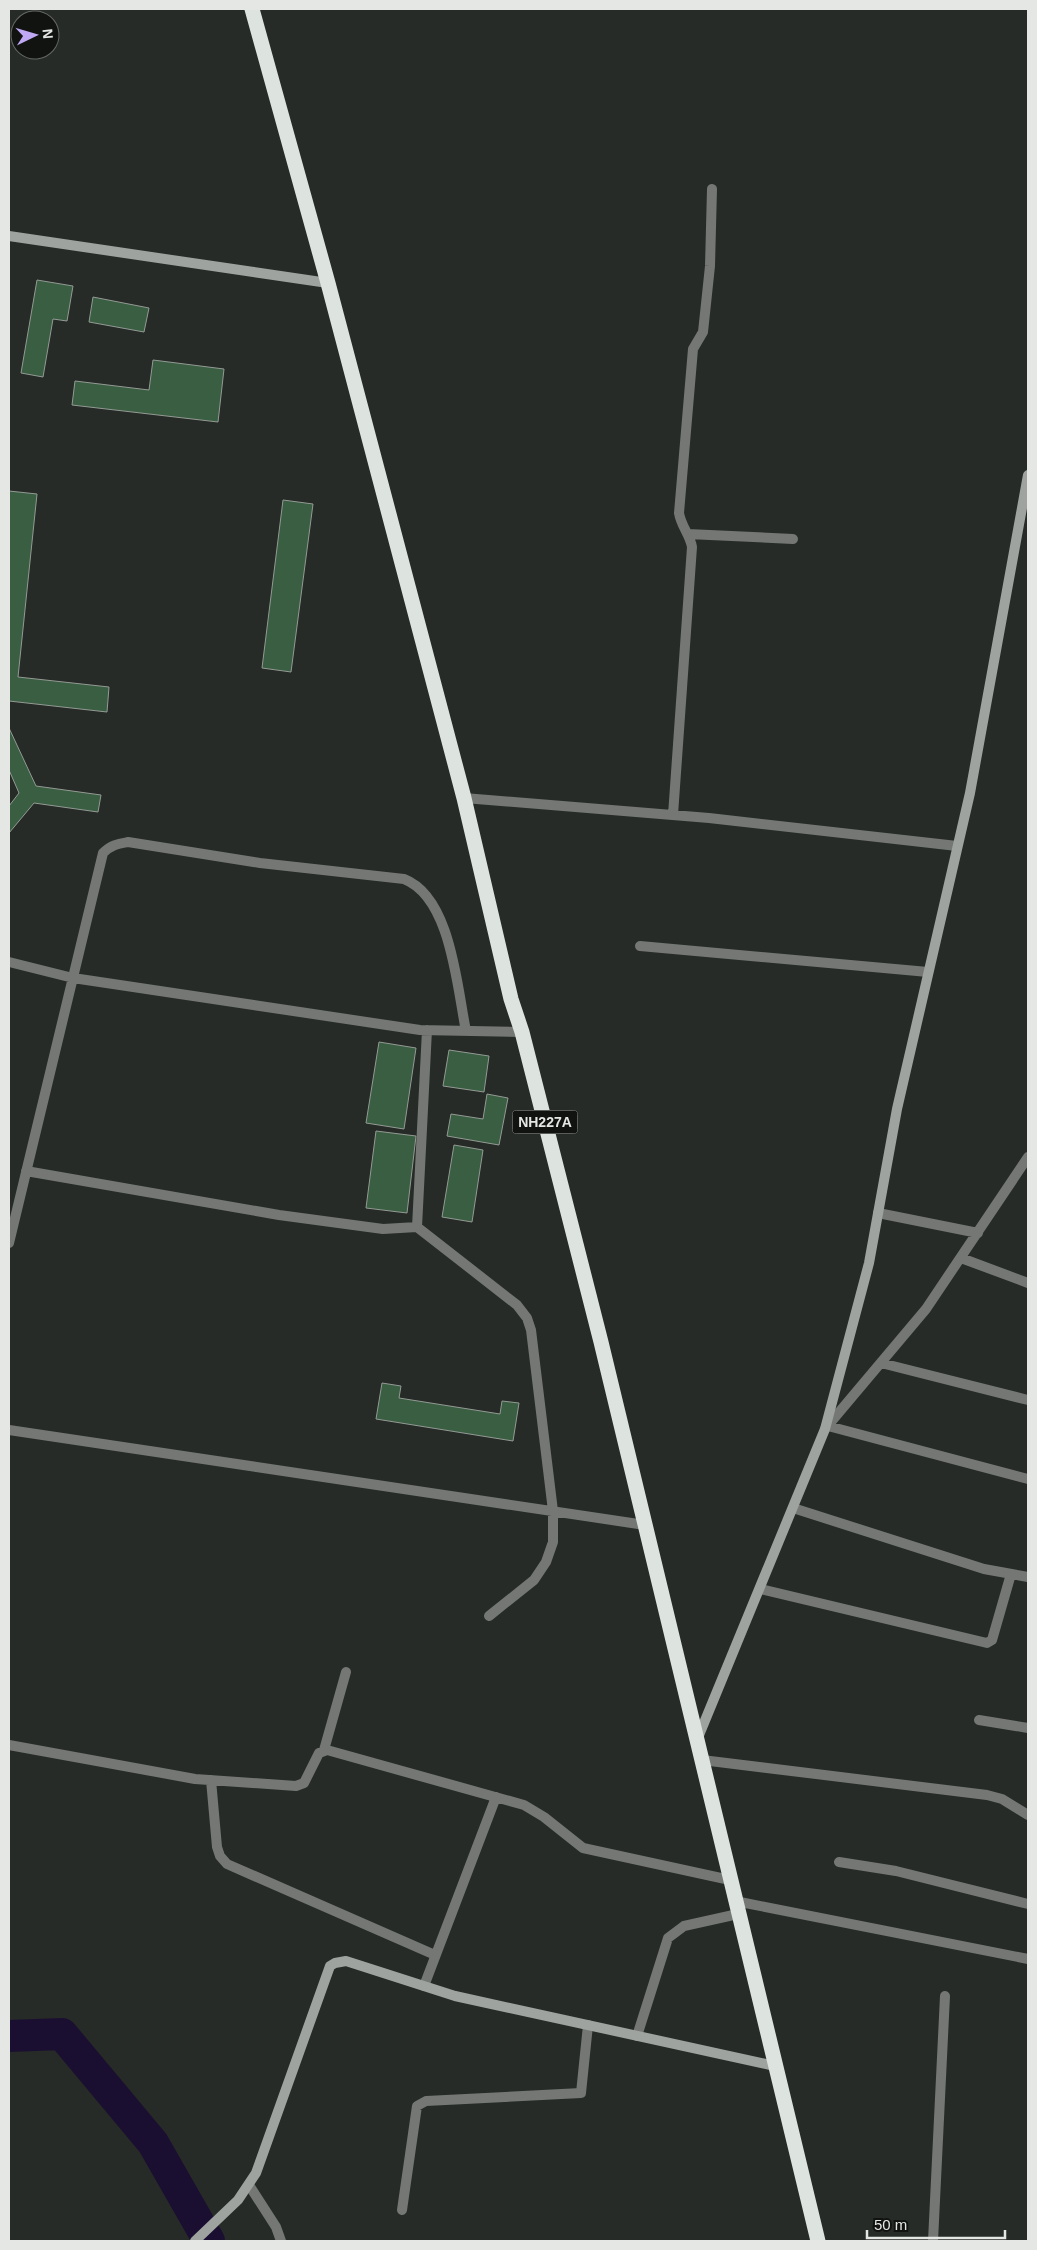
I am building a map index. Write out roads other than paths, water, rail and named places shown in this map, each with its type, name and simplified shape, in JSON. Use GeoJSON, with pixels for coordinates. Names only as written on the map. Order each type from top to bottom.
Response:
{"type":"FeatureCollection","features":[{"type":"Feature","properties":{"kind":"highway","name":"NH227A"},"geometry":{"type":"LineString","coordinates":[[252,9],[328,283],[464,798],[510,999],[522,1032],[645,1525],[818,2241]]}},
{"type":"Feature","properties":{"kind":"street"},"geometry":{"type":"LineString","coordinates":[[673,816],[692,547],[679,513],[693,349],[703,332],[710,266],[712,189]]}},
{"type":"Feature","properties":{"kind":"street"},"geometry":{"type":"LineString","coordinates":[[9,236],[328,283]]}},
{"type":"Feature","properties":{"kind":"street"},"geometry":{"type":"LineString","coordinates":[[697,1740],[827,1428],[869,1263],[897,1109],[970,793],[1028,475]]}},
{"type":"Feature","properties":{"kind":"street"},"geometry":{"type":"LineString","coordinates":[[688,534],[793,539]]}},
{"type":"Feature","properties":{"kind":"street"},"geometry":{"type":"LineString","coordinates":[[464,798],[673,816],[957,846]]}},
{"type":"Feature","properties":{"kind":"street"},"geometry":{"type":"LineString","coordinates":[[9,1243],[103,853],[108,847],[128,842],[260,863],[404,879],[413,883],[424,891],[434,904],[448,940],[466,1031]]}},
{"type":"Feature","properties":{"kind":"street"},"geometry":{"type":"LineString","coordinates":[[640,946],[928,972]]}},
{"type":"Feature","properties":{"kind":"street"},"geometry":{"type":"LineString","coordinates":[[9,962],[73,978],[426,1030],[522,1032]]}},
{"type":"Feature","properties":{"kind":"street"},"geometry":{"type":"LineString","coordinates":[[417,1228],[426,1030]]}},
{"type":"Feature","properties":{"kind":"street"},"geometry":{"type":"LineString","coordinates":[[827,1428],[926,1309],[1028,1157]]}},
{"type":"Feature","properties":{"kind":"street"},"geometry":{"type":"LineString","coordinates":[[26,1171],[279,1215],[383,1229],[417,1228],[507,1296],[527,1318],[531,1330],[552,1511],[552,1542],[546,1562],[534,1580],[489,1616]]}},
{"type":"Feature","properties":{"kind":"street"},"geometry":{"type":"LineString","coordinates":[[878,1212],[978,1233]]}},
{"type":"Feature","properties":{"kind":"street"},"geometry":{"type":"LineString","coordinates":[[961,1258],[1028,1283]]}},
{"type":"Feature","properties":{"kind":"street"},"geometry":{"type":"LineString","coordinates":[[881,1363],[1028,1400]]}},
{"type":"Feature","properties":{"kind":"street"},"geometry":{"type":"LineString","coordinates":[[827,1428],[1028,1479]]}},
{"type":"Feature","properties":{"kind":"street"},"geometry":{"type":"LineString","coordinates":[[9,1430],[645,1525]]}},
{"type":"Feature","properties":{"kind":"street"},"geometry":{"type":"LineString","coordinates":[[794,1508],[984,1569],[1028,1578]]}},
{"type":"Feature","properties":{"kind":"street"},"geometry":{"type":"LineString","coordinates":[[760,1589],[987,1643],[992,1640],[1011,1574]]}},
{"type":"Feature","properties":{"kind":"street"},"geometry":{"type":"LineString","coordinates":[[9,1745],[195,1779],[299,1786],[306,1780],[319,1753],[324,1750],[346,1672]]}},
{"type":"Feature","properties":{"kind":"street"},"geometry":{"type":"LineString","coordinates":[[979,1720],[1028,1728]]}},
{"type":"Feature","properties":{"kind":"street"},"geometry":{"type":"LineString","coordinates":[[324,1750],[524,1805],[535,1811],[583,1848],[730,1880]]}},
{"type":"Feature","properties":{"kind":"street"},"geometry":{"type":"LineString","coordinates":[[702,1760],[987,1795],[1002,1799],[1028,1815]]}},
{"type":"Feature","properties":{"kind":"street"},"geometry":{"type":"LineString","coordinates":[[210,1780],[217,1847],[220,1856],[228,1864],[436,1955]]}},
{"type":"Feature","properties":{"kind":"street"},"geometry":{"type":"LineString","coordinates":[[424,1986],[496,1797]]}},
{"type":"Feature","properties":{"kind":"street"},"geometry":{"type":"LineString","coordinates":[[838,1862],[896,1871],[1028,1904]]}},
{"type":"Feature","properties":{"kind":"street"},"geometry":{"type":"LineString","coordinates":[[637,2036],[668,1938],[684,1926],[736,1908],[1028,1959]]}},
{"type":"Feature","properties":{"kind":"street"},"geometry":{"type":"LineString","coordinates":[[195,2241],[238,2200],[256,2173],[330,1966],[335,1963],[346,1961],[455,1996],[775,2066]]}},
{"type":"Feature","properties":{"kind":"street"},"geometry":{"type":"LineString","coordinates":[[934,2241],[945,1996]]}},
{"type":"Feature","properties":{"kind":"street"},"geometry":{"type":"LineString","coordinates":[[402,2210],[417,2106],[426,2101],[581,2093],[588,2025]]}},
{"type":"Feature","properties":{"kind":"street"},"geometry":{"type":"LineString","coordinates":[[249,2185],[276,2227],[281,2241]]}},
{"type":"Feature","properties":{"kind":"waterway"},"geometry":{"type":"LineString","coordinates":[[9,2036],[62,2034],[153,2143],[209,2241]]}}]}
